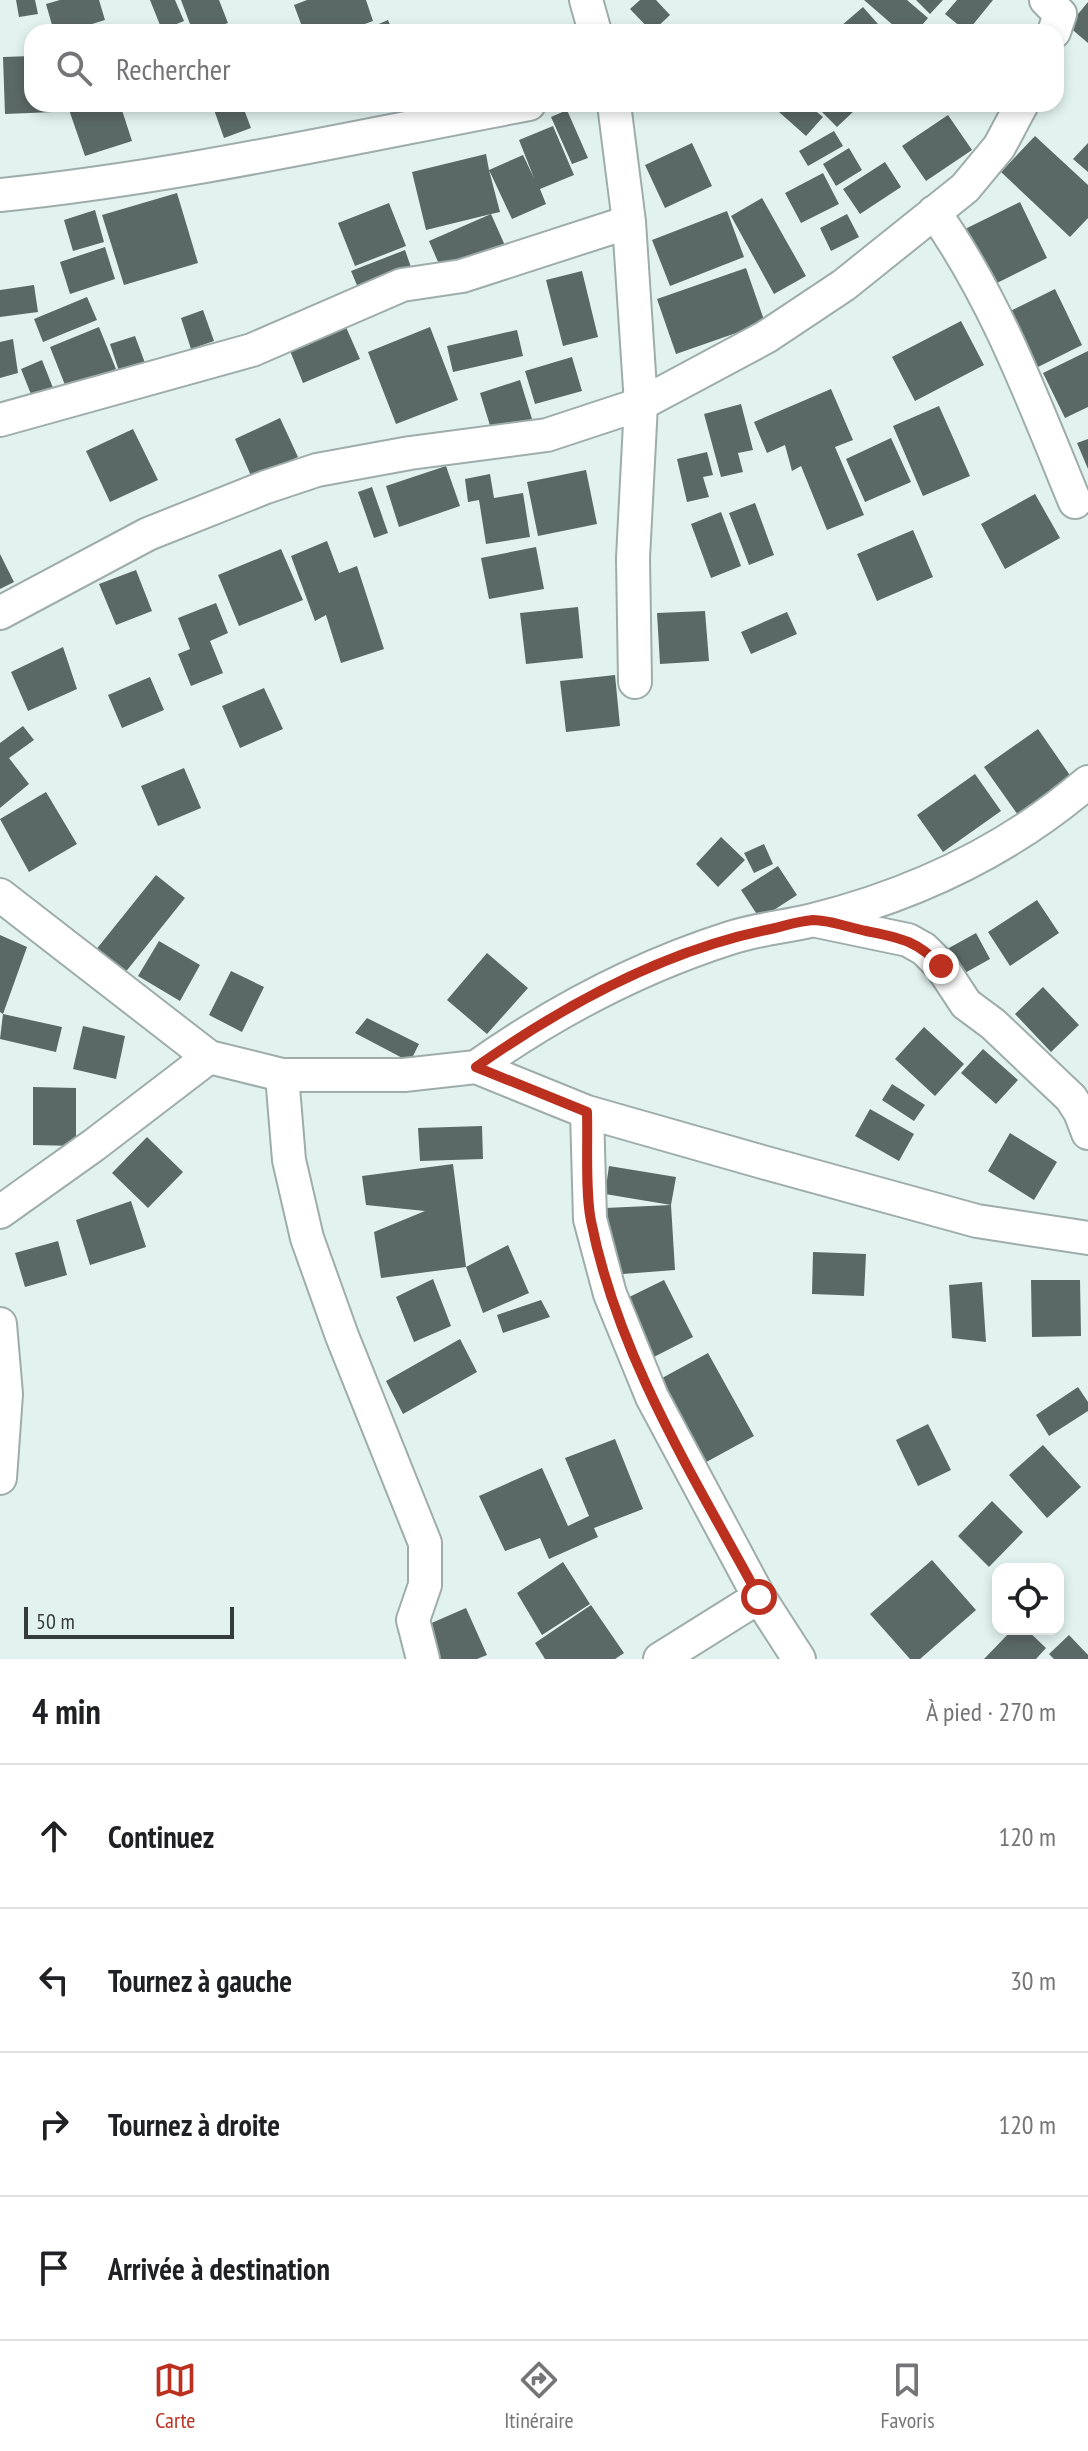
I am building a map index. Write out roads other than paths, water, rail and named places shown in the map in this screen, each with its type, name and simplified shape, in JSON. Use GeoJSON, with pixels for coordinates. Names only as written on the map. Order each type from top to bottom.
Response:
{"type":"FeatureCollection","features":[{"type":"Feature","properties":{"kind":"street"},"geometry":{"type":"LineString","coordinates":[[586,0],[593,24]]}},
{"type":"Feature","properties":{"kind":"street"},"geometry":{"type":"LineString","coordinates":[[0,195],[143,176],[486,112]]}},
{"type":"Feature","properties":{"kind":"street"},"geometry":{"type":"LineString","coordinates":[[615,112],[629,222],[641,404],[633,558],[635,682]]}},
{"type":"Feature","properties":{"kind":"street"},"geometry":{"type":"LineString","coordinates":[[0,613],[148,534],[278,482],[317,470],[410,453],[547,435],[641,404],[766,337],[844,285],[965,188],[999,147],[1018,112]]}},
{"type":"Feature","properties":{"kind":"street"},"geometry":{"type":"LineString","coordinates":[[934,212],[960,248],[990,303],[1075,502]]}},
{"type":"Feature","properties":{"kind":"street"},"geometry":{"type":"LineString","coordinates":[[0,420],[252,350],[402,285],[462,276],[629,222]]}},
{"type":"Feature","properties":{"kind":"street"},"geometry":{"type":"LineString","coordinates":[[476,1067],[578,1002],[683,954],[734,936],[814,920],[919,886],[958,869],[1088,782]]}},
{"type":"Feature","properties":{"kind":"street"},"geometry":{"type":"LineString","coordinates":[[0,895],[209,1057],[282,1075],[404,1075],[476,1067],[587,1112],[977,1221],[1088,1238]]}},
{"type":"Feature","properties":{"kind":"street"},"geometry":{"type":"LineString","coordinates":[[814,920],[908,940],[924,949],[941,966],[966,1004],[993,1024],[1071,1098],[1088,1133]]}},
{"type":"Feature","properties":{"kind":"street"},"geometry":{"type":"LineString","coordinates":[[0,1212],[209,1057]]}},
{"type":"Feature","properties":{"kind":"street"},"geometry":{"type":"LineString","coordinates":[[282,1075],[289,1160],[307,1238],[342,1336],[425,1543],[425,1585],[413,1620],[423,1659]]}},
{"type":"Feature","properties":{"kind":"street"},"geometry":{"type":"LineString","coordinates":[[587,1112],[590,1219],[610,1294],[652,1397],[759,1597],[799,1659]]}},
{"type":"Feature","properties":{"kind":"street"},"geometry":{"type":"LineString","coordinates":[[0,1324],[6,1394],[0,1478]]}},
{"type":"Feature","properties":{"kind":"street"},"geometry":{"type":"LineString","coordinates":[[660,1659],[759,1597]]}}]}
